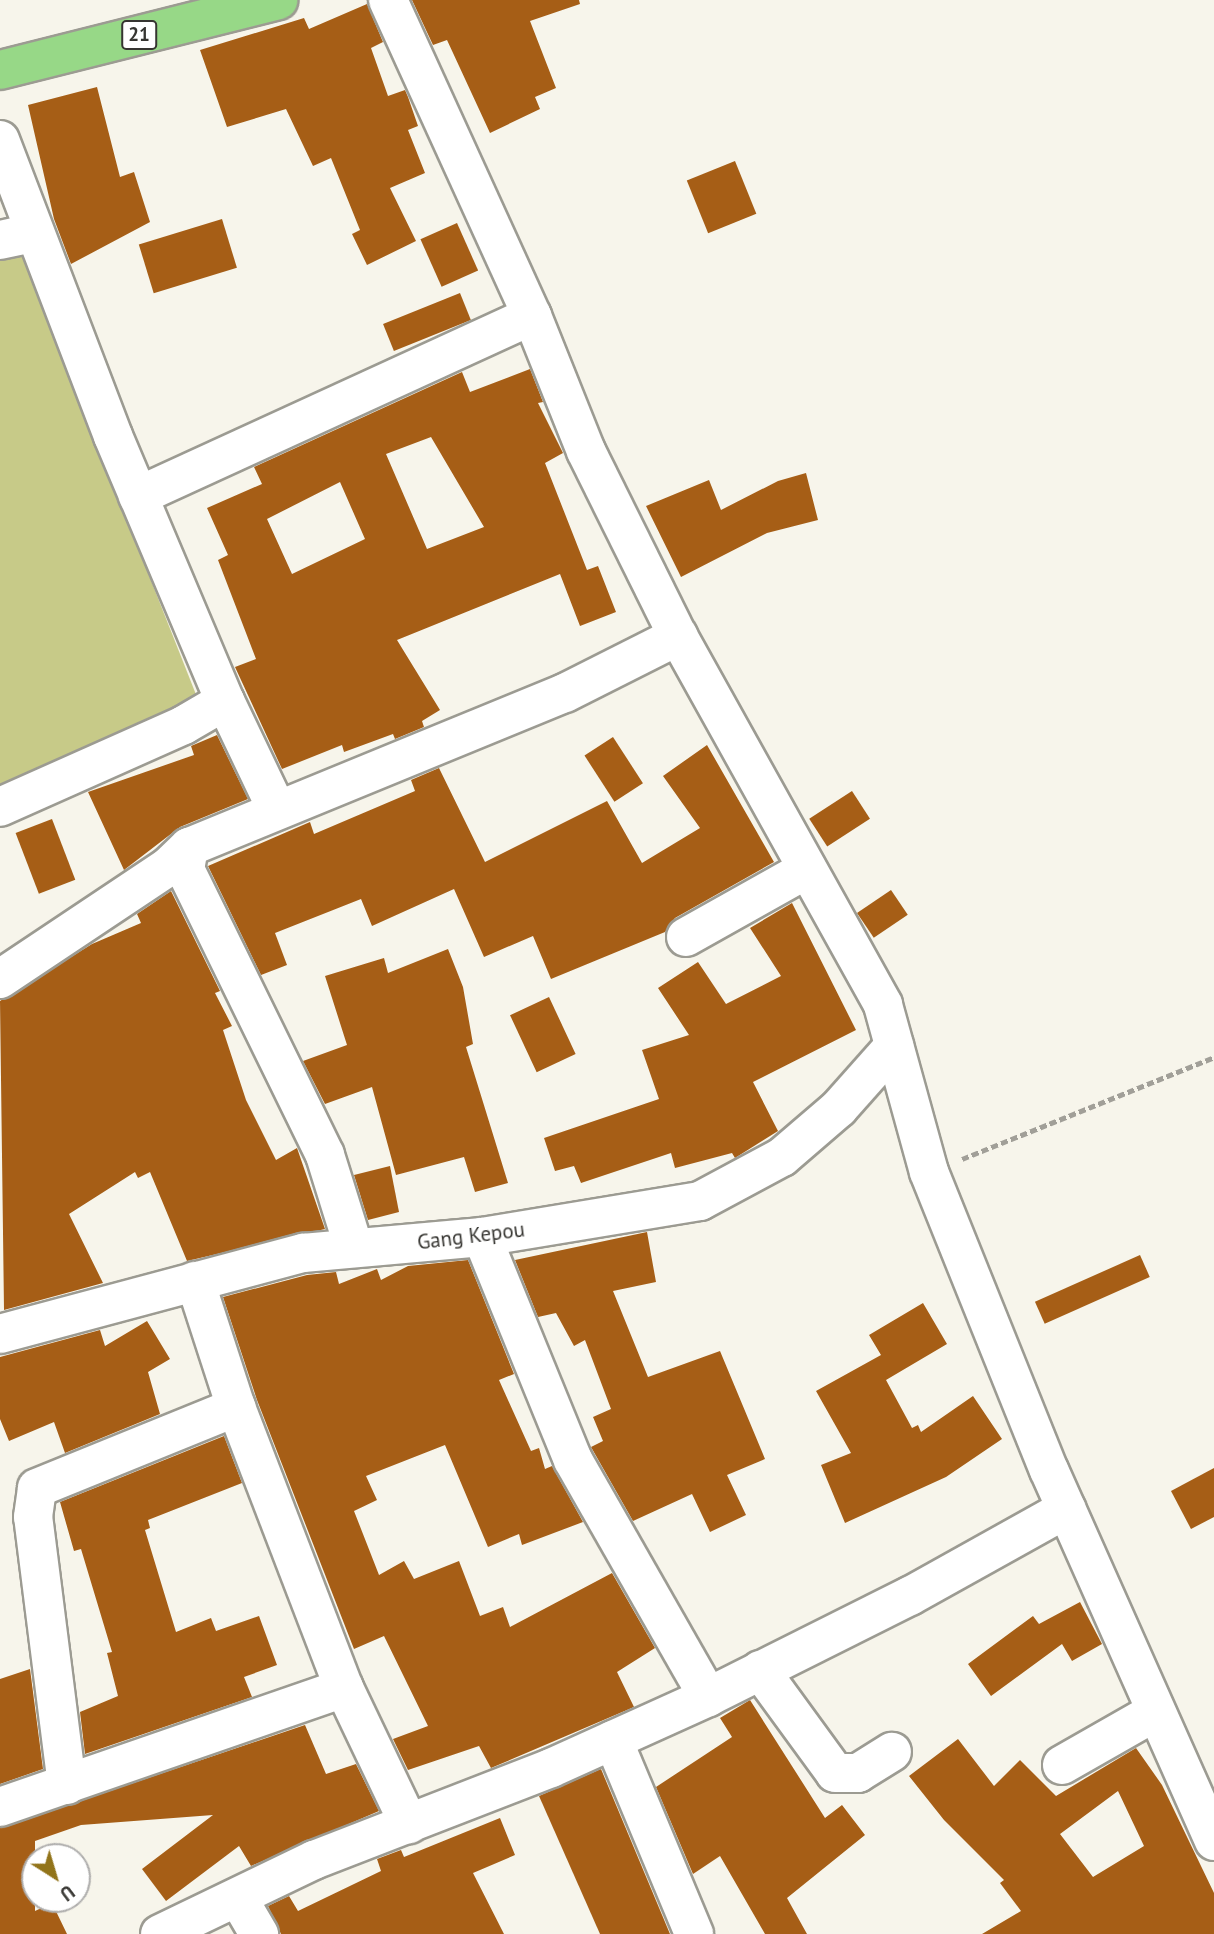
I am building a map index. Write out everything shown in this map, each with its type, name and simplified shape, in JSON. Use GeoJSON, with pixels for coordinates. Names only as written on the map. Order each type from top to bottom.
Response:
{"type":"FeatureCollection","features":[{"type":"Feature","properties":{"kind":"highway","name":"21"},"geometry":{"type":"LineString","coordinates":[[0,70],[278,0]]}},
{"type":"Feature","properties":{"kind":"street"},"geometry":{"type":"LineString","coordinates":[[388,0],[532,316],[586,451],[678,636],[883,1004],[929,1172],[1066,1510],[1214,1842]]}},
{"type":"Feature","properties":{"kind":"street"},"geometry":{"type":"LineString","coordinates":[[0,140],[17,237],[138,496],[225,701],[277,810]]}},
{"type":"Feature","properties":{"kind":"street"},"geometry":{"type":"LineString","coordinates":[[138,496],[532,316]]}},
{"type":"Feature","properties":{"kind":"street"},"geometry":{"type":"LineString","coordinates":[[0,979],[168,867],[189,847],[565,693],[678,636]]}},
{"type":"Feature","properties":{"kind":"street"},"geometry":{"type":"LineString","coordinates":[[0,807],[225,701]]}},
{"type":"Feature","properties":{"kind":"street"},"geometry":{"type":"LineString","coordinates":[[189,847],[185,869],[325,1155],[354,1248]]}},
{"type":"Feature","properties":{"kind":"street"},"geometry":{"type":"LineString","coordinates":[[686,937],[807,869]]}},
{"type":"Feature","properties":{"kind":"street","name":"Gang Kepou"},"geometry":{"type":"LineString","coordinates":[[0,1334],[303,1253],[482,1237],[700,1201],[782,1157],[839,1108],[894,1046]]}},
{"type":"Feature","properties":{"kind":"street"},"geometry":{"type":"LineString","coordinates":[[482,1237],[573,1460],[708,1696]]}},
{"type":"Feature","properties":{"kind":"street"},"geometry":{"type":"LineString","coordinates":[[195,1281],[236,1407],[344,1688],[409,1824]]}},
{"type":"Feature","properties":{"kind":"street"},"geometry":{"type":"LineString","coordinates":[[67,1786],[33,1517],[37,1488],[236,1407]]}},
{"type":"Feature","properties":{"kind":"street"},"geometry":{"type":"LineString","coordinates":[[160,1934],[409,1824],[613,1740],[708,1696],[1066,1510]]}},
{"type":"Feature","properties":{"kind":"street"},"geometry":{"type":"LineString","coordinates":[[760,1671],[835,1773],[858,1773],[892,1752]]}},
{"type":"Feature","properties":{"kind":"street"},"geometry":{"type":"LineString","coordinates":[[0,1807],[344,1688]]}},
{"type":"Feature","properties":{"kind":"street"},"geometry":{"type":"LineString","coordinates":[[1062,1765],[1155,1712]]}},
{"type":"Feature","properties":{"kind":"street"},"geometry":{"type":"LineString","coordinates":[[613,1740],[694,1934]]}},
{"type":"Feature","properties":{"kind":"street"},"geometry":{"type":"LineString","coordinates":[[238,1898],[259,1934]]}},
{"type":"Feature","properties":{"kind":"path"},"geometry":{"type":"LineString","coordinates":[[929,1172],[1214,1057]]}},
{"type":"Feature","properties":{"kind":"green space"},"geometry":{"type":"Polygon","coordinates":[[[21,251],[210,730],[0,814],[0,259],[21,251]]]}},
{"type":"Feature","properties":{"kind":"building"},"geometry":{"type":"Polygon","coordinates":[[[412,0],[579,0],[580,4],[530,21],[556,88],[535,97],[540,109],[490,133],[447,40],[433,45],[412,0]]]}},
{"type":"Feature","properties":{"kind":"building"},"geometry":{"type":"Polygon","coordinates":[[[367,4],[383,42],[371,48],[388,96],[405,90],[418,126],[408,130],[425,173],[390,188],[416,241],[367,265],[352,234],[360,230],[331,158],[313,166],[286,109],[227,127],[200,50],[304,18],[309,29],[367,4]]]}},
{"type":"Feature","properties":{"kind":"building"},"geometry":{"type":"Polygon","coordinates":[[[97,87],[120,177],[134,172],[150,222],[71,264],[54,219],[28,105],[97,87]]]}},
{"type":"Feature","properties":{"kind":"building"},"geometry":{"type":"Polygon","coordinates":[[[735,161],[756,214],[708,233],[687,180],[735,161]]]}},
{"type":"Feature","properties":{"kind":"building"},"geometry":{"type":"Polygon","coordinates":[[[222,219],[237,268],[154,293],[139,244],[222,219]]]}},
{"type":"Feature","properties":{"kind":"building"},"geometry":{"type":"Polygon","coordinates":[[[457,223],[478,271],[442,287],[420,239],[457,223]]]}},
{"type":"Feature","properties":{"kind":"building"},"geometry":{"type":"Polygon","coordinates":[[[460,293],[471,320],[394,351],[383,324],[460,293]]]}},
{"type":"Feature","properties":{"kind":"building"},"geometry":{"type":"Polygon","coordinates":[[[530,369],[543,402],[538,403],[563,453],[545,463],[587,570],[598,566],[616,612],[580,626],[560,574],[397,640],[440,710],[422,721],[424,727],[395,739],[393,734],[344,752],[342,745],[282,769],[235,667],[256,659],[218,560],[228,555],[207,508],[262,484],[254,467],[462,372],[470,392],[530,369]],[[431,437],[386,454],[427,549],[484,527],[431,437]],[[340,482],[267,519],[292,574],[365,539],[340,482]]]}},
{"type":"Feature","properties":{"kind":"building"},"geometry":{"type":"Polygon","coordinates":[[[806,473],[818,520],[767,533],[681,577],[646,506],[709,480],[721,510],[778,481],[806,473]]]}},
{"type":"Feature","properties":{"kind":"building"},"geometry":{"type":"Polygon","coordinates":[[[217,735],[248,799],[180,827],[124,870],[88,792],[194,755],[191,746],[217,735]]]}},
{"type":"Feature","properties":{"kind":"building"},"geometry":{"type":"Polygon","coordinates":[[[613,737],[643,783],[614,802],[584,756],[613,737]]]}},
{"type":"Feature","properties":{"kind":"building"},"geometry":{"type":"Polygon","coordinates":[[[707,745],[774,862],[675,918],[665,932],[551,979],[533,936],[484,957],[454,889],[372,926],[361,899],[275,933],[287,965],[261,975],[208,866],[310,822],[314,834],[415,791],[411,780],[439,768],[485,862],[607,801],[642,863],[700,828],[663,776],[707,745]]]}},
{"type":"Feature","properties":{"kind":"building"},"geometry":{"type":"Polygon","coordinates":[[[852,791],[870,819],[827,846],[809,819],[852,791]]]}},
{"type":"Feature","properties":{"kind":"building"},"geometry":{"type":"Polygon","coordinates":[[[52,819],[75,880],[39,894],[16,833],[52,819]]]}},
{"type":"Feature","properties":{"kind":"building"},"geometry":{"type":"Polygon","coordinates":[[[891,890],[908,915],[874,938],[857,913],[891,890]]]}},
{"type":"Feature","properties":{"kind":"building"},"geometry":{"type":"Polygon","coordinates":[[[171,891],[220,991],[215,993],[232,1026],[223,1030],[246,1100],[276,1160],[297,1148],[325,1229],[187,1261],[150,1172],[138,1178],[135,1172],[69,1214],[103,1283],[4,1310],[0,1001],[92,944],[141,923],[137,914],[171,891]]]}},
{"type":"Feature","properties":{"kind":"building"},"geometry":{"type":"Polygon","coordinates":[[[792,903],[856,1030],[753,1082],[778,1131],[735,1158],[732,1153],[675,1168],[671,1153],[581,1183],[574,1166],[555,1171],[544,1138],[659,1099],[642,1050],[689,1035],[658,988],[698,962],[726,1004],[781,976],[750,928],[792,903]]]}},
{"type":"Feature","properties":{"kind":"building"},"geometry":{"type":"Polygon","coordinates":[[[448,949],[463,987],[473,1044],[466,1047],[508,1183],[475,1192],[464,1157],[396,1175],[372,1087],[325,1104],[303,1061],[347,1045],[325,976],[384,958],[388,973],[448,949]]]}},
{"type":"Feature","properties":{"kind":"building"},"geometry":{"type":"Polygon","coordinates":[[[549,997],[576,1054],[537,1072],[510,1015],[549,997]]]}},
{"type":"Feature","properties":{"kind":"building"},"geometry":{"type":"Polygon","coordinates":[[[390,1166],[399,1212],[368,1220],[354,1175],[390,1166]]]}},
{"type":"Feature","properties":{"kind":"building"},"geometry":{"type":"Polygon","coordinates":[[[647,1232],[656,1282],[613,1291],[648,1377],[720,1351],[765,1459],[727,1475],[746,1515],[710,1532],[692,1494],[633,1521],[591,1447],[603,1441],[593,1417],[611,1409],[585,1340],[574,1346],[556,1313],[538,1317],[515,1260],[647,1232]]]}},
{"type":"Feature","properties":{"kind":"building"},"geometry":{"type":"Polygon","coordinates":[[[1140,1255],[1150,1277],[1045,1324],[1035,1302],[1140,1255]]]}},
{"type":"Feature","properties":{"kind":"building"},"geometry":{"type":"Polygon","coordinates":[[[468,1260],[514,1374],[499,1380],[531,1451],[539,1448],[545,1469],[552,1466],[583,1522],[522,1545],[519,1534],[488,1547],[445,1445],[366,1476],[377,1500],[354,1511],[379,1575],[404,1561],[414,1579],[459,1561],[480,1616],[503,1607],[510,1627],[612,1573],[655,1648],[617,1672],[634,1707],[491,1768],[479,1746],[408,1770],[393,1739],[428,1726],[384,1636],[354,1649],[257,1400],[223,1297],[307,1275],[336,1272],[339,1284],[377,1269],[381,1280],[408,1266],[468,1260]]]}},
{"type":"Feature","properties":{"kind":"building"},"geometry":{"type":"Polygon","coordinates":[[[923,1303],[947,1344],[886,1380],[912,1428],[918,1425],[921,1432],[973,1396],[1002,1439],[946,1477],[845,1523],[821,1465],[851,1453],[816,1391],[881,1355],[869,1335],[923,1303]]]}},
{"type":"Feature","properties":{"kind":"building"},"geometry":{"type":"Polygon","coordinates":[[[147,1321],[170,1359],[148,1372],[160,1414],[65,1453],[54,1422],[9,1441],[0,1419],[0,1357],[100,1330],[105,1346],[147,1321]]]}},
{"type":"Feature","properties":{"kind":"building"},"geometry":{"type":"Polygon","coordinates":[[[224,1436],[242,1483],[148,1520],[150,1528],[145,1530],[176,1632],[211,1618],[216,1631],[259,1616],[277,1665],[244,1677],[252,1697],[85,1754],[80,1712],[118,1696],[107,1653],[112,1652],[81,1549],[74,1551],[60,1502],[224,1436]]]}},
{"type":"Feature","properties":{"kind":"building"},"geometry":{"type":"Polygon","coordinates":[[[1214,1468],[1214,1517],[1191,1529],[1171,1491],[1214,1468]]]}},
{"type":"Feature","properties":{"kind":"building"},"geometry":{"type":"Polygon","coordinates":[[[1080,1602],[1102,1644],[1072,1661],[1062,1644],[991,1696],[968,1664],[1033,1616],[1039,1624],[1080,1602]]]}},
{"type":"Feature","properties":{"kind":"building"},"geometry":{"type":"Polygon","coordinates":[[[30,1669],[43,1769],[0,1784],[0,1679],[30,1669]]]}},
{"type":"Feature","properties":{"kind":"building"},"geometry":{"type":"Polygon","coordinates":[[[750,1700],[825,1818],[842,1805],[865,1835],[787,1898],[807,1934],[765,1934],[720,1856],[693,1874],[656,1787],[732,1737],[720,1718],[750,1700]]]}},
{"type":"Feature","properties":{"kind":"building"},"geometry":{"type":"Polygon","coordinates":[[[305,1725],[326,1774],[356,1764],[379,1811],[251,1866],[239,1846],[166,1901],[142,1869],[213,1815],[81,1825],[35,1843],[21,1843],[21,1913],[57,1913],[67,1934],[0,1934],[0,1828],[305,1725]]]}},
{"type":"Feature","properties":{"kind":"building"},"geometry":{"type":"Polygon","coordinates":[[[958,1739],[994,1786],[1020,1760],[1056,1796],[1136,1748],[1162,1785],[1214,1893],[1214,1934],[982,1934],[1021,1911],[1000,1883],[1004,1880],[944,1820],[909,1776],[958,1739]],[[1118,1791],[1060,1834],[1093,1877],[1144,1846],[1118,1791]]]}},
{"type":"Feature","properties":{"kind":"building"},"geometry":{"type":"Polygon","coordinates":[[[601,1769],[670,1934],[600,1934],[539,1796],[601,1769]]]}},
{"type":"Feature","properties":{"kind":"building"},"geometry":{"type":"Polygon","coordinates":[[[500,1818],[515,1855],[473,1873],[504,1934],[281,1934],[268,1906],[289,1896],[298,1911],[381,1871],[377,1859],[401,1850],[404,1857],[500,1818]]]}}]}
